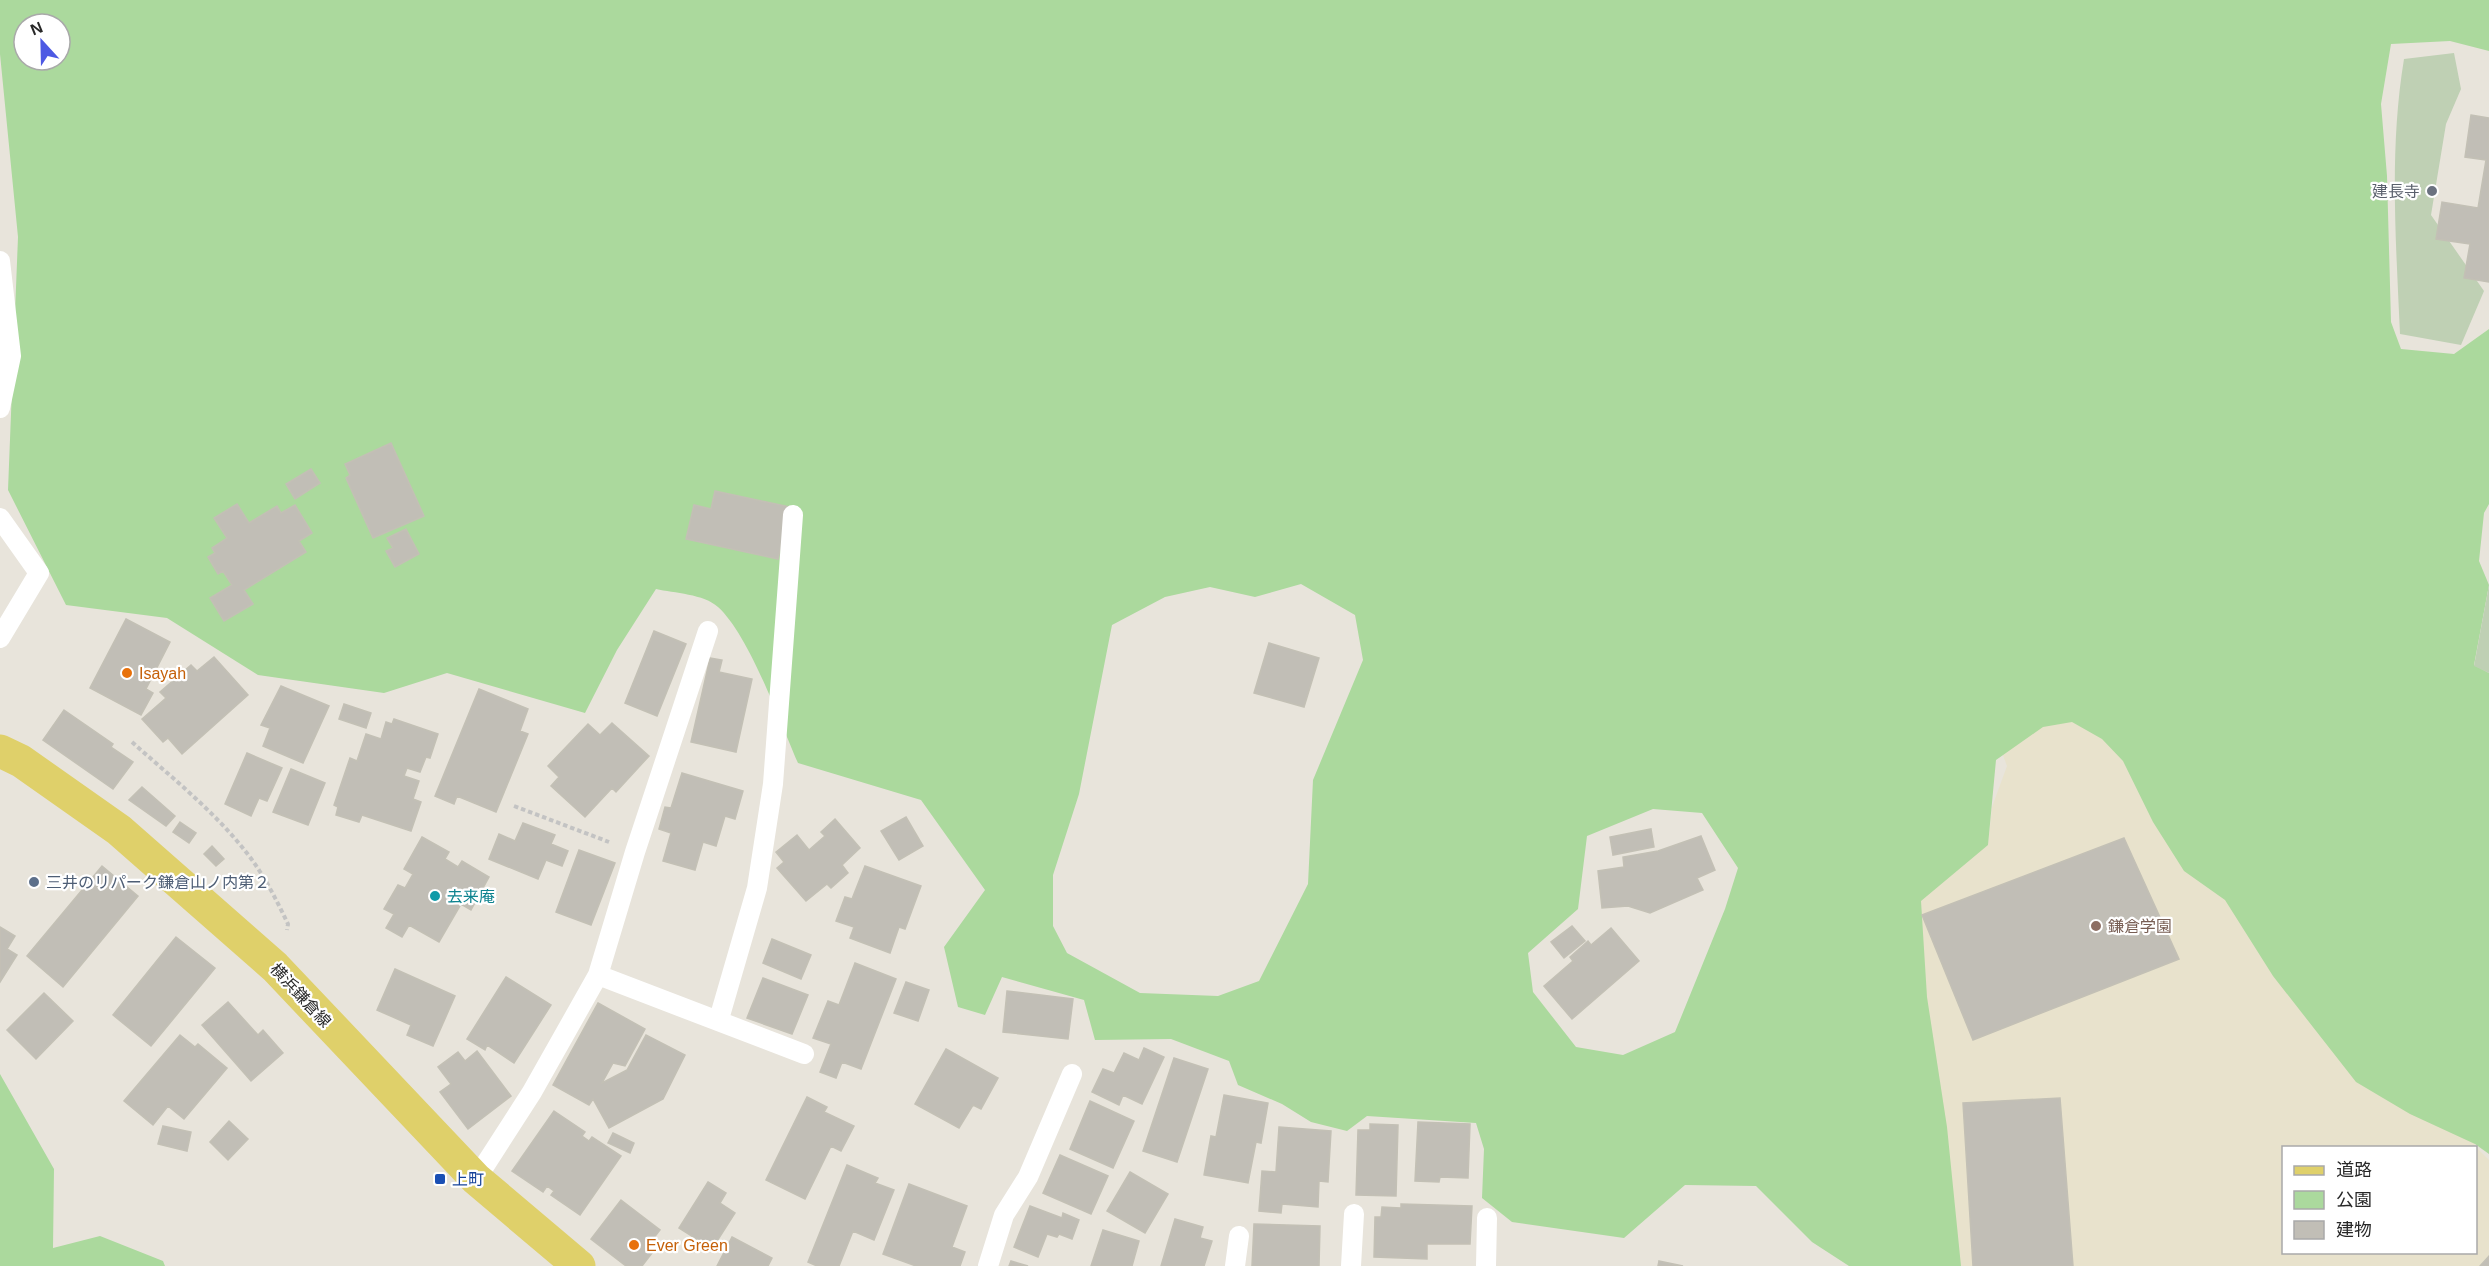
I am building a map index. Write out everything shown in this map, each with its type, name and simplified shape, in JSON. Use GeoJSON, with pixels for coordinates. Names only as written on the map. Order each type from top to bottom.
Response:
{"type":"FeatureCollection","features":[{"type":"Feature","properties":{"kind":"main road","name":"横浜鎌倉線"},"geometry":{"type":"LineString","coordinates":[[0,751],[21,761],[119,830],[275,967],[476,1179],[579,1266]]}},
{"type":"Feature","properties":{"kind":"lane"},"geometry":{"type":"LineString","coordinates":[[0,261],[5,355],[0,408]]}},
{"type":"Feature","properties":{"kind":"lane"},"geometry":{"type":"LineString","coordinates":[[719,1019],[757,888],[773,784],[793,515]]}},
{"type":"Feature","properties":{"kind":"lane"},"geometry":{"type":"LineString","coordinates":[[0,518],[39,573],[0,638]]}},
{"type":"Feature","properties":{"kind":"lane"},"geometry":{"type":"LineString","coordinates":[[476,1179],[532,1092],[598,975],[635,852],[708,631]]}},
{"type":"Feature","properties":{"kind":"lane"},"geometry":{"type":"LineString","coordinates":[[598,975],[719,1019],[804,1054]]}},
{"type":"Feature","properties":{"kind":"lane"},"geometry":{"type":"LineString","coordinates":[[988,1266],[1004,1215],[1028,1177],[1072,1074]]}},
{"type":"Feature","properties":{"kind":"lane"},"geometry":{"type":"LineString","coordinates":[[1351,1266],[1354,1214]]}},
{"type":"Feature","properties":{"kind":"lane"},"geometry":{"type":"LineString","coordinates":[[1486,1218],[1486,1266]]}},
{"type":"Feature","properties":{"kind":"lane"},"geometry":{"type":"LineString","coordinates":[[1235,1266],[1239,1236]]}},
{"type":"Feature","properties":{"kind":"path"},"geometry":{"type":"LineString","coordinates":[[132,742],[207,810],[246,852],[275,898]]}},
{"type":"Feature","properties":{"kind":"path"},"geometry":{"type":"LineString","coordinates":[[514,806],[635,852]]}},
{"type":"Feature","properties":{"kind":"shaded area","name":"鎌倉学園"},"geometry":{"type":"Polygon","coordinates":[[[2099,632],[2468,1110],[2475,1146],[2282,1146],[2282,1254],[2477,1254],[2477,1148],[2489,1160],[2489,1266],[1947,1266],[1907,898],[1988,845],[1992,807],[2007,766],[1976,683],[2099,632]]]}},
{"type":"Feature","properties":{"kind":"green space"},"geometry":{"type":"Polygon","coordinates":[[[0,0],[2489,0],[2489,51],[2450,41],[2391,44],[2381,104],[2387,176],[2391,322],[2401,349],[2454,354],[2489,329],[2489,504],[2484,513],[2479,561],[2489,585],[2474,665],[2489,673],[2489,1154],[2475,1144],[2410,1114],[2356,1082],[2273,976],[2225,900],[2184,871],[2153,822],[2123,761],[2102,739],[2072,722],[2043,727],[1996,760],[1988,845],[1921,901],[1927,997],[1947,1127],[1961,1266],[1849,1266],[1812,1242],[1756,1186],[1685,1185],[1624,1238],[1512,1222],[1482,1198],[1484,1149],[1476,1123],[1367,1116],[1347,1131],[1311,1122],[1282,1104],[1238,1085],[1229,1061],[1171,1039],[1095,1040],[1084,1000],[1002,977],[985,1015],[958,1007],[944,947],[985,890],[921,800],[798,763],[763,680],[741,637],[718,607],[705,599],[656,589],[617,650],[585,713],[447,673],[384,693],[258,675],[167,618],[66,605],[8,490],[18,237],[0,54],[0,0]],[[1301,584],[1255,597],[1210,587],[1165,597],[1112,625],[1079,794],[1053,875],[1053,926],[1067,953],[1140,993],[1218,996],[1259,981],[1308,884],[1313,780],[1363,660],[1355,615],[1301,584]],[[1653,809],[1587,836],[1578,909],[1528,953],[1533,992],[1576,1047],[1623,1055],[1675,1032],[1725,909],[1738,868],[1702,813],[1653,809]]]}},
{"type":"Feature","properties":{"kind":"green space"},"geometry":{"type":"Polygon","coordinates":[[[2454,53],[2461,89],[2446,124],[2431,215],[2484,291],[2461,345],[2400,334],[2396,231],[2396,127],[2404,59],[2454,53]]]}},
{"type":"Feature","properties":{"kind":"green space"},"geometry":{"type":"Polygon","coordinates":[[[2489,585],[2489,673],[2474,666],[2489,585]]]}},
{"type":"Feature","properties":{"kind":"green space"},"geometry":{"type":"Polygon","coordinates":[[[0,1074],[54,1169],[53,1248],[100,1236],[163,1261],[165,1266],[0,1266],[0,1074]]]}},
{"type":"Feature","properties":{"kind":"building"},"geometry":{"type":"Polygon","coordinates":[[[2471,115],[2489,118],[2489,282],[2464,278],[2470,244],[2436,239],[2442,202],[2478,208],[2486,160],[2465,157],[2471,115]]]}},
{"type":"Feature","properties":{"kind":"building"},"geometry":{"type":"Polygon","coordinates":[[[391,443],[424,516],[373,538],[346,478],[350,475],[345,464],[391,443]]]}},
{"type":"Feature","properties":{"kind":"building"},"geometry":{"type":"Polygon","coordinates":[[[311,469],[320,483],[295,499],[286,484],[311,469]]]}},
{"type":"Feature","properties":{"kind":"building"},"geometry":{"type":"Polygon","coordinates":[[[715,491],[790,507],[778,559],[686,539],[694,505],[711,509],[715,491]]]}},
{"type":"Feature","properties":{"kind":"building"},"geometry":{"type":"Polygon","coordinates":[[[237,504],[249,523],[277,506],[281,513],[295,505],[312,533],[299,541],[306,552],[244,590],[253,604],[224,621],[210,598],[232,585],[223,571],[218,574],[208,557],[215,553],[212,548],[227,538],[214,518],[237,504]]]}},
{"type":"Feature","properties":{"kind":"building"},"geometry":{"type":"Polygon","coordinates":[[[406,529],[419,554],[395,567],[386,551],[393,548],[387,538],[406,529]]]}},
{"type":"Feature","properties":{"kind":"building"},"geometry":{"type":"Polygon","coordinates":[[[126,619],[170,642],[146,689],[153,693],[141,715],[90,688],[126,619]]]}},
{"type":"Feature","properties":{"kind":"building"},"geometry":{"type":"Polygon","coordinates":[[[654,631],[686,644],[657,716],[625,703],[654,631]]]}},
{"type":"Feature","properties":{"kind":"building"},"geometry":{"type":"Polygon","coordinates":[[[1269,643],[1319,658],[1304,707],[1254,693],[1269,643]]]}},
{"type":"Feature","properties":{"kind":"building"},"geometry":{"type":"Polygon","coordinates":[[[214,657],[248,695],[182,754],[168,738],[163,742],[142,719],[166,698],[160,692],[191,665],[197,671],[214,657]]]}},
{"type":"Feature","properties":{"kind":"building"},"geometry":{"type":"Polygon","coordinates":[[[710,658],[722,660],[719,672],[752,679],[736,752],[691,742],[710,658]]]}},
{"type":"Feature","properties":{"kind":"building"},"geometry":{"type":"Polygon","coordinates":[[[281,686],[329,706],[303,763],[263,746],[270,728],[261,725],[281,686]]]}},
{"type":"Feature","properties":{"kind":"building"},"geometry":{"type":"Polygon","coordinates":[[[479,689],[528,709],[520,731],[528,734],[496,812],[457,796],[454,804],[435,796],[479,689]]]}},
{"type":"Feature","properties":{"kind":"building"},"geometry":{"type":"Polygon","coordinates":[[[344,704],[371,713],[366,728],[339,719],[344,704]]]}},
{"type":"Feature","properties":{"kind":"building"},"geometry":{"type":"Polygon","coordinates":[[[64,710],[113,744],[111,747],[133,762],[113,789],[43,740],[64,710]]]}},
{"type":"Feature","properties":{"kind":"building"},"geometry":{"type":"Polygon","coordinates":[[[394,719],[438,734],[430,758],[426,757],[420,772],[407,768],[404,776],[419,781],[413,799],[421,802],[411,831],[362,815],[359,822],[336,815],[338,807],[334,805],[350,758],[357,761],[366,734],[381,739],[386,722],[392,724],[394,719]]]}},
{"type":"Feature","properties":{"kind":"building"},"geometry":{"type":"Polygon","coordinates":[[[612,723],[649,756],[616,792],[612,788],[585,817],[551,786],[559,777],[548,766],[588,724],[600,735],[612,723]]]}},
{"type":"Feature","properties":{"kind":"building"},"geometry":{"type":"Polygon","coordinates":[[[247,753],[282,768],[267,801],[259,798],[251,816],[225,804],[247,753]]]}},
{"type":"Feature","properties":{"kind":"building"},"geometry":{"type":"Polygon","coordinates":[[[291,769],[325,783],[308,825],[273,812],[291,769]]]}},
{"type":"Feature","properties":{"kind":"building"},"geometry":{"type":"Polygon","coordinates":[[[682,773],[743,791],[735,819],[725,816],[716,846],[703,842],[695,870],[663,861],[671,833],[659,829],[665,807],[671,808],[682,773]]]}},
{"type":"Feature","properties":{"kind":"building"},"geometry":{"type":"Polygon","coordinates":[[[142,787],[175,816],[166,826],[129,800],[142,787]]]}},
{"type":"Feature","properties":{"kind":"building"},"geometry":{"type":"Polygon","coordinates":[[[906,817],[923,846],[899,860],[881,831],[906,817]]]}},
{"type":"Feature","properties":{"kind":"building"},"geometry":{"type":"Polygon","coordinates":[[[835,819],[860,848],[842,865],[848,873],[831,888],[827,884],[806,901],[777,868],[784,862],[776,852],[797,835],[809,850],[825,836],[821,832],[835,819]]]}},
{"type":"Feature","properties":{"kind":"building"},"geometry":{"type":"Polygon","coordinates":[[[180,822],[196,833],[189,843],[173,832],[180,822]]]}},
{"type":"Feature","properties":{"kind":"building"},"geometry":{"type":"Polygon","coordinates":[[[523,823],[555,835],[551,844],[568,851],[562,866],[546,860],[538,879],[489,859],[499,834],[515,841],[523,823]]]}},
{"type":"Feature","properties":{"kind":"building"},"geometry":{"type":"Polygon","coordinates":[[[1651,829],[1654,847],[1613,855],[1610,837],[1651,829]]]}},
{"type":"Feature","properties":{"kind":"building"},"geometry":{"type":"Polygon","coordinates":[[[1701,836],[1715,870],[1697,878],[1703,890],[1650,913],[1628,906],[1602,908],[1598,871],[1624,867],[1623,857],[1658,851],[1701,836]]]}},
{"type":"Feature","properties":{"kind":"building","name":"去来庵"},"geometry":{"type":"Polygon","coordinates":[[[422,837],[449,852],[445,859],[458,867],[462,861],[489,877],[471,910],[461,904],[439,942],[409,925],[402,937],[386,928],[394,914],[384,909],[398,885],[405,888],[413,874],[404,869],[422,837]]]}},
{"type":"Feature","properties":{"kind":"building"},"geometry":{"type":"Polygon","coordinates":[[[2124,838],[2179,959],[1973,1040],[1922,915],[2124,838]]]}},
{"type":"Feature","properties":{"kind":"building"},"geometry":{"type":"Polygon","coordinates":[[[212,846],[224,859],[216,866],[204,854],[212,846]]]}},
{"type":"Feature","properties":{"kind":"building"},"geometry":{"type":"Polygon","coordinates":[[[579,850],[615,863],[591,925],[556,912],[579,850]]]}},
{"type":"Feature","properties":{"kind":"building"},"geometry":{"type":"Polygon","coordinates":[[[102,866],[138,896],[63,987],[27,956],[102,866]]]}},
{"type":"Feature","properties":{"kind":"building"},"geometry":{"type":"Polygon","coordinates":[[[865,866],[921,886],[905,929],[899,927],[890,953],[850,938],[854,927],[836,921],[845,897],[852,899],[865,866]]]}},
{"type":"Feature","properties":{"kind":"building"},"geometry":{"type":"Polygon","coordinates":[[[1572,926],[1585,941],[1564,958],[1551,942],[1572,926]]]}},
{"type":"Feature","properties":{"kind":"building"},"geometry":{"type":"Polygon","coordinates":[[[0,927],[15,936],[7,949],[17,955],[0,982],[0,927]]]}},
{"type":"Feature","properties":{"kind":"building"},"geometry":{"type":"Polygon","coordinates":[[[1611,928],[1639,961],[1572,1019],[1544,986],[1573,961],[1570,957],[1588,941],[1591,945],[1611,928]]]}},
{"type":"Feature","properties":{"kind":"building"},"geometry":{"type":"Polygon","coordinates":[[[176,937],[215,968],[151,1046],[113,1015],[176,937]]]}},
{"type":"Feature","properties":{"kind":"building"},"geometry":{"type":"Polygon","coordinates":[[[772,939],[811,955],[801,979],[763,963],[772,939]]]}},
{"type":"Feature","properties":{"kind":"building"},"geometry":{"type":"Polygon","coordinates":[[[855,963],[896,979],[861,1069],[842,1062],[836,1078],[820,1072],[831,1044],[813,1038],[828,1001],[839,1005],[855,963]]]}},
{"type":"Feature","properties":{"kind":"building"},"geometry":{"type":"Polygon","coordinates":[[[395,969],[455,996],[433,1046],[407,1035],[411,1025],[377,1010],[395,969]]]}},
{"type":"Feature","properties":{"kind":"building"},"geometry":{"type":"Polygon","coordinates":[[[506,977],[551,1005],[514,1063],[487,1045],[485,1050],[467,1039],[506,977]]]}},
{"type":"Feature","properties":{"kind":"building"},"geometry":{"type":"Polygon","coordinates":[[[763,978],[808,995],[792,1034],[747,1018],[763,978]]]}},
{"type":"Feature","properties":{"kind":"building"},"geometry":{"type":"Polygon","coordinates":[[[906,982],[929,990],[918,1021],[894,1013],[906,982]]]}},
{"type":"Feature","properties":{"kind":"building"},"geometry":{"type":"Polygon","coordinates":[[[1007,991],[1073,999],[1068,1039],[1003,1032],[1007,991]]]}},
{"type":"Feature","properties":{"kind":"building"},"geometry":{"type":"Polygon","coordinates":[[[44,993],[73,1021],[36,1059],[7,1030],[44,993]]]}},
{"type":"Feature","properties":{"kind":"building"},"geometry":{"type":"Polygon","coordinates":[[[228,1002],[258,1035],[263,1030],[283,1053],[251,1081],[202,1025],[228,1002]]]}},
{"type":"Feature","properties":{"kind":"building"},"geometry":{"type":"Polygon","coordinates":[[[598,1003],[645,1029],[625,1066],[613,1063],[602,1083],[627,1070],[646,1035],[685,1055],[663,1099],[609,1128],[593,1099],[589,1105],[553,1085],[598,1003]]]}},
{"type":"Feature","properties":{"kind":"building"},"geometry":{"type":"Polygon","coordinates":[[[180,1035],[195,1047],[198,1044],[227,1068],[184,1119],[168,1106],[153,1125],[124,1101],[180,1035]]]}},
{"type":"Feature","properties":{"kind":"building"},"geometry":{"type":"Polygon","coordinates":[[[1144,1048],[1164,1057],[1142,1104],[1123,1095],[1119,1105],[1092,1092],[1103,1069],[1114,1073],[1124,1053],[1139,1060],[1144,1048]]]}},
{"type":"Feature","properties":{"kind":"building"},"geometry":{"type":"Polygon","coordinates":[[[946,1049],[998,1078],[981,1109],[973,1105],[959,1128],[915,1104],[946,1049]]]}},
{"type":"Feature","properties":{"kind":"building"},"geometry":{"type":"Polygon","coordinates":[[[477,1051],[511,1096],[468,1129],[440,1092],[451,1084],[438,1067],[458,1052],[465,1061],[477,1051]]]}},
{"type":"Feature","properties":{"kind":"building"},"geometry":{"type":"Polygon","coordinates":[[[1174,1058],[1208,1069],[1177,1162],[1143,1151],[1174,1058]]]}},
{"type":"Feature","properties":{"kind":"building"},"geometry":{"type":"Polygon","coordinates":[[[1224,1095],[1268,1103],[1261,1143],[1256,1142],[1248,1183],[1204,1175],[1211,1136],[1216,1137],[1224,1095]]]}},
{"type":"Feature","properties":{"kind":"building"},"geometry":{"type":"Polygon","coordinates":[[[807,1097],[827,1107],[824,1112],[854,1126],[841,1151],[831,1146],[805,1199],[766,1180],[807,1097]]]}},
{"type":"Feature","properties":{"kind":"building"},"geometry":{"type":"Polygon","coordinates":[[[2060,1098],[2073,1266],[1973,1266],[1963,1103],[2060,1098]]]}},
{"type":"Feature","properties":{"kind":"building"},"geometry":{"type":"Polygon","coordinates":[[[1090,1101],[1134,1121],[1113,1168],[1070,1149],[1090,1101]]]}},
{"type":"Feature","properties":{"kind":"building"},"geometry":{"type":"Polygon","coordinates":[[[554,1111],[585,1132],[582,1136],[589,1141],[592,1137],[621,1156],[580,1215],[551,1195],[554,1191],[547,1186],[543,1192],[512,1171],[554,1111]]]}},
{"type":"Feature","properties":{"kind":"building"},"geometry":{"type":"Polygon","coordinates":[[[229,1121],[248,1139],[228,1160],[210,1142],[229,1121]]]}},
{"type":"Feature","properties":{"kind":"building"},"geometry":{"type":"Polygon","coordinates":[[[1418,1122],[1470,1124],[1468,1178],[1440,1177],[1439,1182],[1415,1181],[1418,1122]]]}},
{"type":"Feature","properties":{"kind":"building"},"geometry":{"type":"Polygon","coordinates":[[[1370,1124],[1398,1125],[1396,1196],[1356,1195],[1358,1130],[1370,1130],[1370,1124]]]}},
{"type":"Feature","properties":{"kind":"building"},"geometry":{"type":"Polygon","coordinates":[[[163,1126],[191,1132],[187,1151],[158,1144],[163,1126]]]}},
{"type":"Feature","properties":{"kind":"building"},"geometry":{"type":"Polygon","coordinates":[[[1279,1127],[1331,1131],[1328,1182],[1319,1181],[1318,1207],[1282,1204],[1281,1213],[1259,1211],[1262,1171],[1276,1172],[1279,1127]]]}},
{"type":"Feature","properties":{"kind":"building"},"geometry":{"type":"Polygon","coordinates":[[[613,1133],[634,1143],[630,1153],[608,1143],[613,1133]]]}},
{"type":"Feature","properties":{"kind":"building"},"geometry":{"type":"Polygon","coordinates":[[[1060,1155],[1108,1176],[1091,1214],[1043,1193],[1060,1155]]]}},
{"type":"Feature","properties":{"kind":"building"},"geometry":{"type":"Polygon","coordinates":[[[847,1165],[878,1178],[875,1183],[894,1190],[874,1240],[853,1231],[839,1266],[817,1266],[808,1262],[847,1165]]]}},
{"type":"Feature","properties":{"kind":"building"},"geometry":{"type":"Polygon","coordinates":[[[1130,1172],[1168,1194],[1145,1233],[1107,1211],[1130,1172]]]}},
{"type":"Feature","properties":{"kind":"building"},"geometry":{"type":"Polygon","coordinates":[[[708,1182],[726,1193],[720,1203],[735,1213],[712,1249],[679,1228],[708,1182]]]}},
{"type":"Feature","properties":{"kind":"building"},"geometry":{"type":"Polygon","coordinates":[[[909,1184],[967,1206],[952,1247],[965,1252],[960,1266],[916,1266],[883,1254],[909,1184]]]}},
{"type":"Feature","properties":{"kind":"building"},"geometry":{"type":"Polygon","coordinates":[[[621,1200],[660,1230],[649,1244],[655,1249],[642,1266],[626,1266],[591,1239],[621,1200]]]}},
{"type":"Feature","properties":{"kind":"building"},"geometry":{"type":"Polygon","coordinates":[[[1401,1204],[1472,1206],[1470,1244],[1427,1244],[1427,1259],[1374,1257],[1375,1217],[1381,1217],[1382,1207],[1401,1208],[1401,1204]]]}},
{"type":"Feature","properties":{"kind":"building"},"geometry":{"type":"Polygon","coordinates":[[[1030,1206],[1062,1218],[1063,1213],[1079,1220],[1072,1239],[1059,1234],[1057,1237],[1047,1234],[1038,1257],[1014,1247],[1030,1206]]]}},
{"type":"Feature","properties":{"kind":"building"},"geometry":{"type":"Polygon","coordinates":[[[1175,1219],[1203,1227],[1200,1238],[1212,1241],[1204,1266],[1161,1266],[1175,1219]]]}},
{"type":"Feature","properties":{"kind":"building"},"geometry":{"type":"Polygon","coordinates":[[[1254,1224],[1320,1226],[1319,1266],[1252,1266],[1254,1224]]]}},
{"type":"Feature","properties":{"kind":"building"},"geometry":{"type":"Polygon","coordinates":[[[1103,1230],[1139,1241],[1132,1266],[1091,1266],[1103,1230]]]}},
{"type":"Feature","properties":{"kind":"building"},"geometry":{"type":"Polygon","coordinates":[[[732,1237],[772,1258],[768,1266],[717,1266],[732,1237]]]}},
{"type":"Feature","properties":{"kind":"building"},"geometry":{"type":"Polygon","coordinates":[[[2489,1256],[2489,1266],[2480,1266],[2489,1256]]]}},
{"type":"Feature","properties":{"kind":"building"},"geometry":{"type":"Polygon","coordinates":[[[1011,1261],[1028,1266],[1009,1266],[1011,1261]]]}},
{"type":"Feature","properties":{"kind":"building"},"geometry":{"type":"Polygon","coordinates":[[[1659,1261],[1683,1266],[1658,1266],[1659,1261]]]}},
{"type":"Feature","properties":{"kind":"place","name":"建長寺"},"geometry":{"type":"Point","coordinates":[2432,191]}},
{"type":"Feature","properties":{"kind":"place","name":"Isayah"},"geometry":{"type":"Point","coordinates":[127,673]}},
{"type":"Feature","properties":{"kind":"place","name":"三井のリパーク鎌倉山ノ内第２"},"geometry":{"type":"Point","coordinates":[34,882]}},
{"type":"Feature","properties":{"kind":"place","name":"去来庵"},"geometry":{"type":"Point","coordinates":[435,896]}},
{"type":"Feature","properties":{"kind":"place","name":"鎌倉学園"},"geometry":{"type":"Point","coordinates":[2096,926]}},
{"type":"Feature","properties":{"kind":"place","name":"上町"},"geometry":{"type":"Point","coordinates":[440,1179]}},
{"type":"Feature","properties":{"kind":"place","name":"Ever Green"},"geometry":{"type":"Point","coordinates":[634,1245]}}]}
